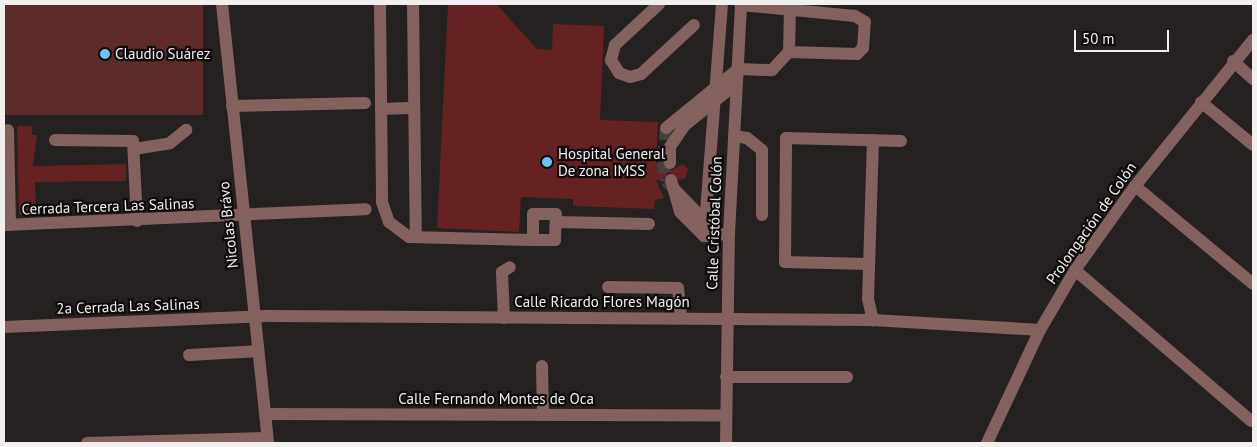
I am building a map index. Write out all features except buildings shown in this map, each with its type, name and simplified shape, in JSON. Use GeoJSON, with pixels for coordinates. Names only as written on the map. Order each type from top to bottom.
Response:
{"type":"FeatureCollection","features":[{"type":"Feature","properties":{"kind":"street","name":"Nicolas Brávo"},"geometry":{"type":"LineString","coordinates":[[222,4],[268,441]]}},
{"type":"Feature","properties":{"kind":"street"},"geometry":{"type":"LineString","coordinates":[[380,4],[382,202],[389,222],[409,237],[533,240],[555,240],[556,214],[534,214],[533,240]]}},
{"type":"Feature","properties":{"kind":"street"},"geometry":{"type":"LineString","coordinates":[[413,4],[416,237]]}},
{"type":"Feature","properties":{"kind":"street"},"geometry":{"type":"LineString","coordinates":[[658,4],[614,45],[611,60],[620,74],[630,77],[641,74],[694,25]]}},
{"type":"Feature","properties":{"kind":"street"},"geometry":{"type":"LineString","coordinates":[[704,236],[707,222],[717,97],[722,4]]}},
{"type":"Feature","properties":{"kind":"street"},"geometry":{"type":"LineString","coordinates":[[741,4],[855,16],[865,22],[864,48],[857,54],[789,52]]}},
{"type":"Feature","properties":{"kind":"street","name":"Calle Cristóbal Colón"},"geometry":{"type":"LineString","coordinates":[[726,443],[726,318],[741,4]]}},
{"type":"Feature","properties":{"kind":"street"},"geometry":{"type":"LineString","coordinates":[[670,163],[670,147],[718,82],[738,69],[772,70],[789,52],[790,9]]}},
{"type":"Feature","properties":{"kind":"street","name":"Prolongación de Colón"},"geometry":{"type":"LineString","coordinates":[[986,443],[1040,330],[1075,270],[1135,186],[1233,61],[1253,40]]}},
{"type":"Feature","properties":{"kind":"street"},"geometry":{"type":"LineString","coordinates":[[1233,61],[1253,78]]}},
{"type":"Feature","properties":{"kind":"street"},"geometry":{"type":"LineString","coordinates":[[666,128],[700,104],[717,97],[736,84]]}},
{"type":"Feature","properties":{"kind":"street"},"geometry":{"type":"LineString","coordinates":[[1201,102],[1253,146]]}},
{"type":"Feature","properties":{"kind":"street"},"geometry":{"type":"LineString","coordinates":[[232,106],[365,103]]}},
{"type":"Feature","properties":{"kind":"street"},"geometry":{"type":"LineString","coordinates":[[381,109],[414,108]]}},
{"type":"Feature","properties":{"kind":"street"},"geometry":{"type":"LineString","coordinates":[[7,225],[8,130]]}},
{"type":"Feature","properties":{"kind":"street"},"geometry":{"type":"LineString","coordinates":[[134,149],[170,143],[186,130]]}},
{"type":"Feature","properties":{"kind":"street"},"geometry":{"type":"LineString","coordinates":[[734,136],[747,138],[762,150],[762,215]]}},
{"type":"Feature","properties":{"kind":"street"},"geometry":{"type":"LineString","coordinates":[[869,264],[785,262],[786,138],[901,141]]}},
{"type":"Feature","properties":{"kind":"street"},"geometry":{"type":"LineString","coordinates":[[55,140],[133,140],[137,221]]}},
{"type":"Feature","properties":{"kind":"street"},"geometry":{"type":"LineString","coordinates":[[873,140],[868,299],[873,320]]}},
{"type":"Feature","properties":{"kind":"street"},"geometry":{"type":"LineString","coordinates":[[707,222],[673,185],[680,212],[704,236],[729,234]]}},
{"type":"Feature","properties":{"kind":"street"},"geometry":{"type":"LineString","coordinates":[[1135,186],[1253,284]]}},
{"type":"Feature","properties":{"kind":"street","name":"Cerrada Tercera Las Salinas"},"geometry":{"type":"LineString","coordinates":[[7,225],[137,221],[366,209]]}},
{"type":"Feature","properties":{"kind":"street"},"geometry":{"type":"LineString","coordinates":[[556,222],[649,224]]}},
{"type":"Feature","properties":{"kind":"street"},"geometry":{"type":"LineString","coordinates":[[504,318],[502,272],[510,266]]}},
{"type":"Feature","properties":{"kind":"street"},"geometry":{"type":"LineString","coordinates":[[1075,270],[1251,421]]}},
{"type":"Feature","properties":{"kind":"street"},"geometry":{"type":"LineString","coordinates":[[608,287],[678,288],[681,318]]}},
{"type":"Feature","properties":{"kind":"street","name":"Calle Ricardo Flores Magón"},"geometry":{"type":"LineString","coordinates":[[254,318],[726,318],[873,320],[1040,330]]}},
{"type":"Feature","properties":{"kind":"street","name":"2a Cerrada Las Salinas"},"geometry":{"type":"LineString","coordinates":[[4,327],[254,318]]}},
{"type":"Feature","properties":{"kind":"street"},"geometry":{"type":"LineString","coordinates":[[189,355],[258,351]]}},
{"type":"Feature","properties":{"kind":"street"},"geometry":{"type":"LineString","coordinates":[[542,366],[543,415]]}},
{"type":"Feature","properties":{"kind":"street"},"geometry":{"type":"LineString","coordinates":[[726,376],[847,377]]}},
{"type":"Feature","properties":{"kind":"street","name":"Calle Fernando Montes de Oca"},"geometry":{"type":"LineString","coordinates":[[265,414],[726,416]]}},
{"type":"Feature","properties":{"kind":"street"},"geometry":{"type":"LineString","coordinates":[[87,443],[268,441]]}},
{"type":"Feature","properties":{"kind":"shaded area","name":"Claudio Suárez"},"geometry":{"type":"Polygon","coordinates":[[[4,4],[203,4],[203,115],[4,115],[4,4]]]}},
{"type":"Feature","properties":{"kind":"tunnel"},"geometry":{"type":"LineString","coordinates":[[666,128],[663,161],[666,181],[675,190]]}},
{"type":"Feature","properties":{"kind":"place","name":"Claudio Suárez"},"geometry":{"type":"Point","coordinates":[105,54]}},
{"type":"Feature","properties":{"kind":"place","name":"Hospital General De zona IMSS"},"geometry":{"type":"Point","coordinates":[547,162]}}]}
